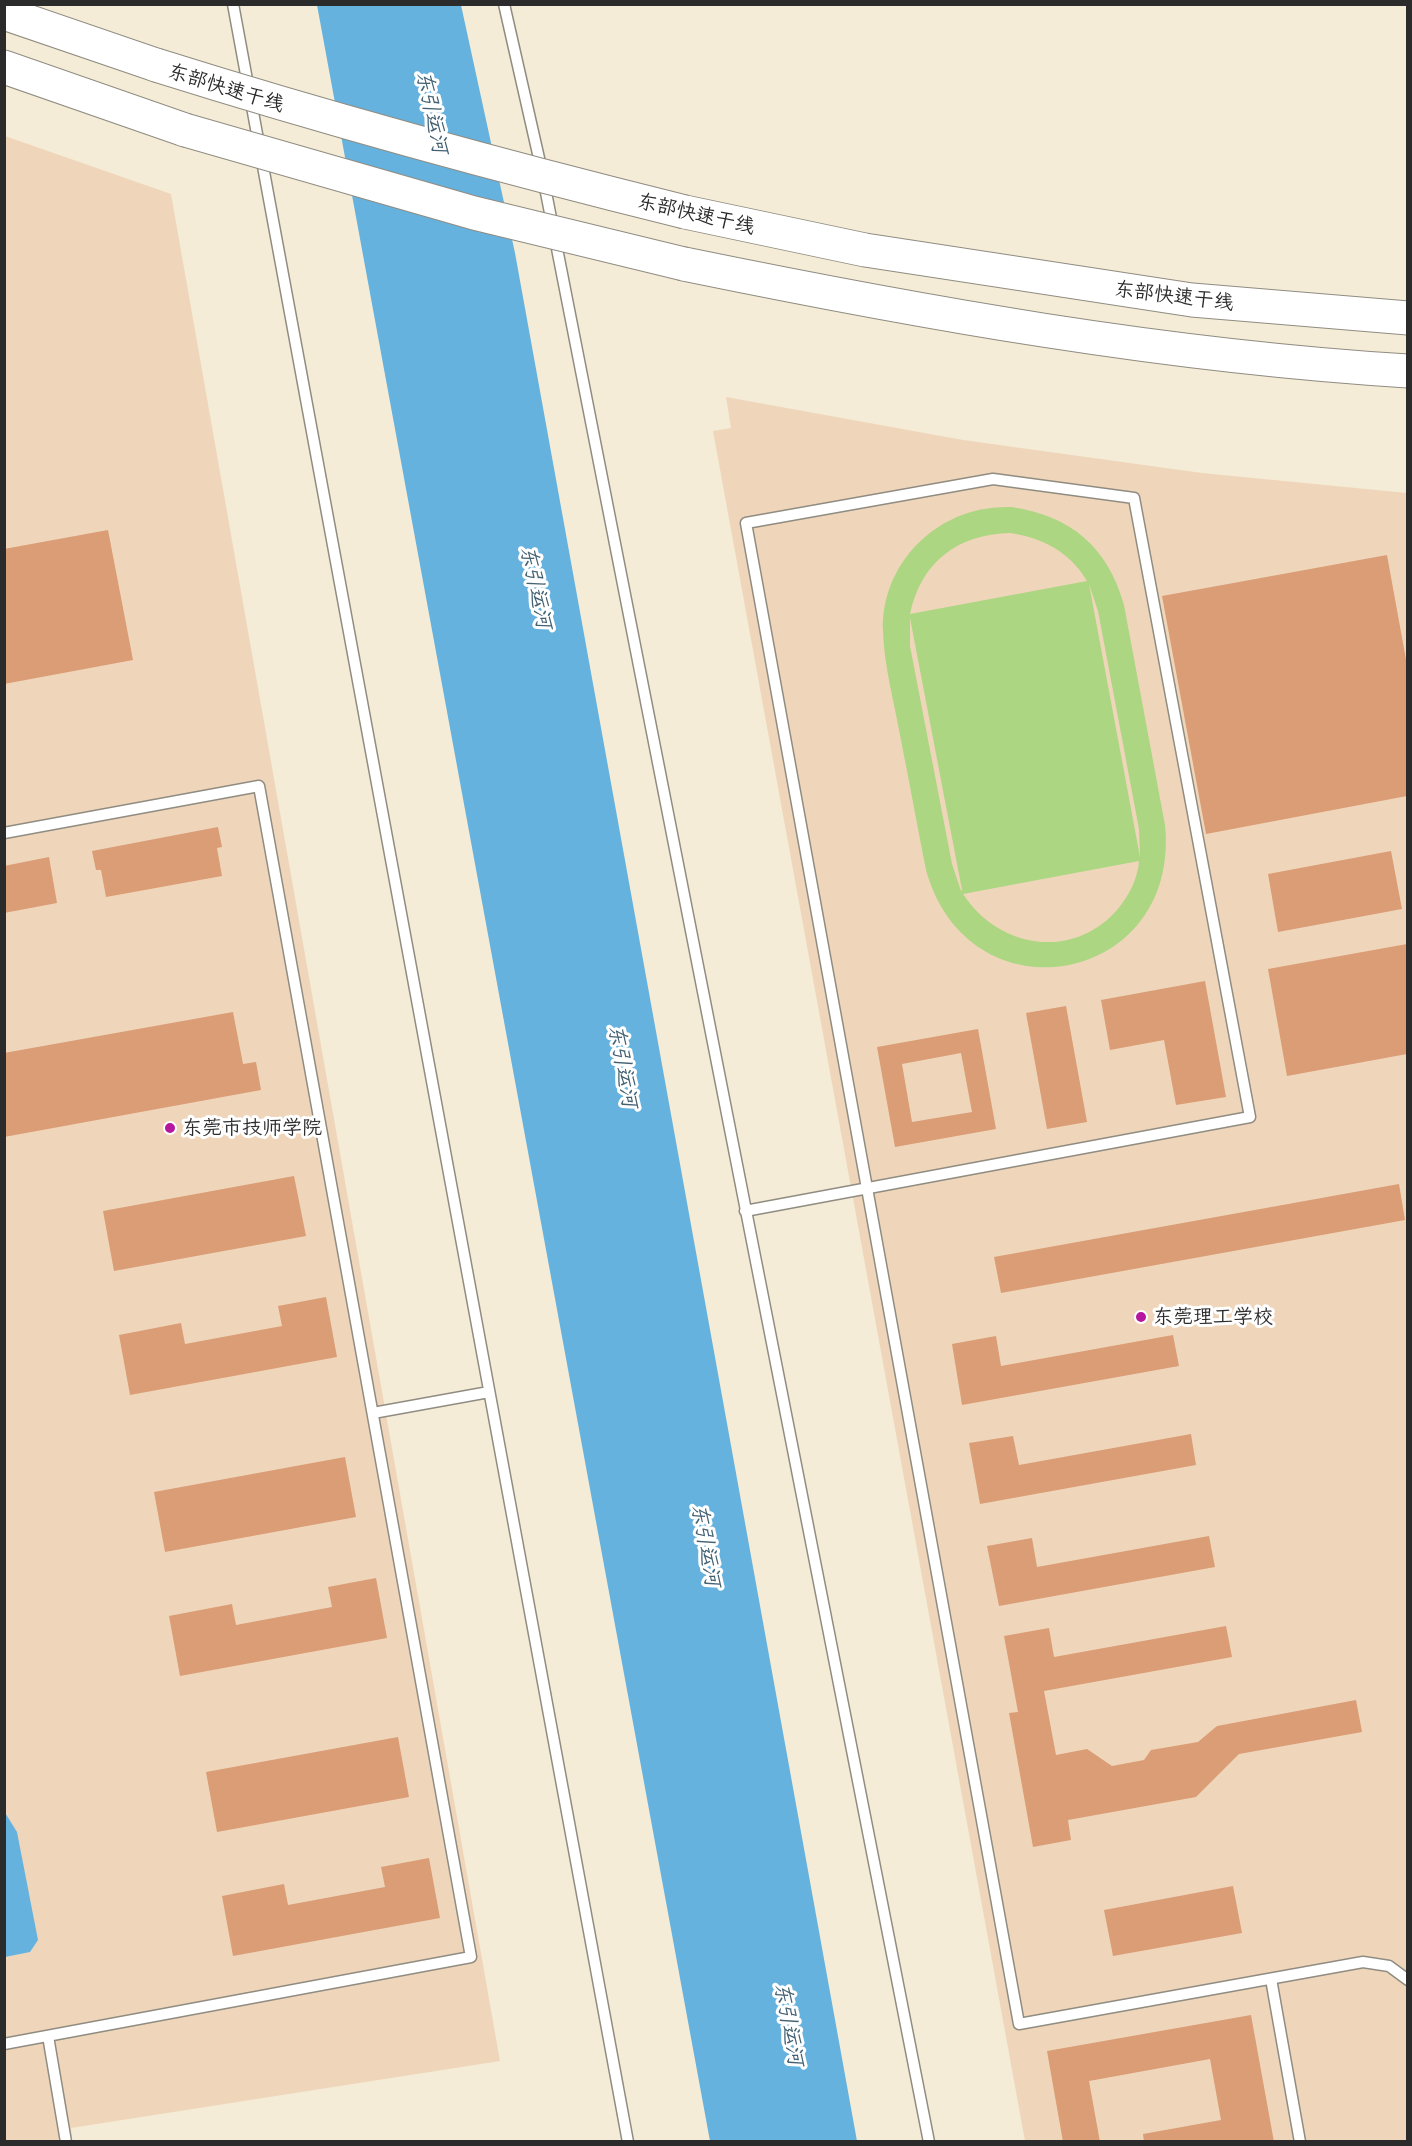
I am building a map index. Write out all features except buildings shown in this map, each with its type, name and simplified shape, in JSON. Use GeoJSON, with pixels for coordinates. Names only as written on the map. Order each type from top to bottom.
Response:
{"type":"FeatureCollection","features":[{"type":"Feature","properties":{"kind":"highway","name":"东部快速干线"},"geometry":{"type":"LineString","coordinates":[[4,13],[291,108],[498,166],[685,212],[865,250],[1192,300],[1407,318]]}},
{"type":"Feature","properties":{"kind":"highway"},"geometry":{"type":"LineString","coordinates":[[4,67],[185,130],[474,213],[684,264],[822,292],[1025,328],[1208,353],[1407,371]]}},
{"type":"Feature","properties":{"kind":"lane"},"geometry":{"type":"LineString","coordinates":[[233,4],[628,2142]]}},
{"type":"Feature","properties":{"kind":"lane"},"geometry":{"type":"LineString","coordinates":[[504,4],[541,167],[929,2142]]}},
{"type":"Feature","properties":{"kind":"lane"},"geometry":{"type":"LineString","coordinates":[[745,1211],[867,1188],[1250,1117],[1134,498],[993,479],[746,523],[867,1188],[1019,2024],[1370,1962],[1389,1966],[1407,1980]]}},
{"type":"Feature","properties":{"kind":"lane"},"geometry":{"type":"LineString","coordinates":[[4,833],[260,786],[471,1957],[4,2044]]}},
{"type":"Feature","properties":{"kind":"lane"},"geometry":{"type":"LineString","coordinates":[[373,1413],[489,1392]]}},
{"type":"Feature","properties":{"kind":"lane"},"geometry":{"type":"LineString","coordinates":[[1271,1979],[1300,2142]]}},
{"type":"Feature","properties":{"kind":"lane"},"geometry":{"type":"LineString","coordinates":[[48,2036],[66,2142]]}},
{"type":"Feature","properties":{"kind":"shaded area","name":"东莞市技师学院"},"geometry":{"type":"Polygon","coordinates":[[[5,136],[171,194],[500,2061],[71,2128],[72,2141],[5,2142],[5,136]]]}},
{"type":"Feature","properties":{"kind":"shaded area","name":"东莞理工学校"},"geometry":{"type":"Polygon","coordinates":[[[726,397],[963,440],[1202,473],[1407,493],[1407,2141],[1025,2141],[713,431],[731,428],[726,397]]]}},
{"type":"Feature","properties":{"kind":"green space"},"geometry":{"type":"Polygon","coordinates":[[[1012,507],[1033,511],[1069,527],[1097,551],[1108,566],[1124,605],[1165,825],[1161,879],[1140,921],[1108,950],[1068,965],[1025,966],[984,950],[949,919],[926,870],[885,657],[884,611],[896,573],[907,557],[935,529],[952,519],[991,508],[1012,507]],[[1010,533],[991,535],[958,545],[945,554],[923,580],[910,614],[1087,581],[1072,562],[1055,548],[1022,535],[1010,533]],[[1089,584],[1140,857],[1139,829],[1098,611],[1089,584]],[[910,618],[910,646],[952,864],[961,891],[910,618]],[[1139,861],[963,894],[978,912],[996,926],[1015,936],[1036,941],[1058,942],[1079,937],[1099,926],[1117,910],[1132,887],[1139,861]]]}},
{"type":"Feature","properties":{"kind":"water","name":"东引运河"},"geometry":{"type":"Polygon","coordinates":[[[317,5],[461,5],[515,253],[857,2141],[710,2141],[317,5]]]}},
{"type":"Feature","properties":{"kind":"water"},"geometry":{"type":"Polygon","coordinates":[[[4,1811],[17,1832],[38,1940],[30,1952],[5,1957],[4,1811]]]}},
{"type":"Feature","properties":{"kind":"place","name":"东莞市技师学院"},"geometry":{"type":"Point","coordinates":[170,1128]}},
{"type":"Feature","properties":{"kind":"place","name":"东莞理工学校"},"geometry":{"type":"Point","coordinates":[1141,1317]}}]}
